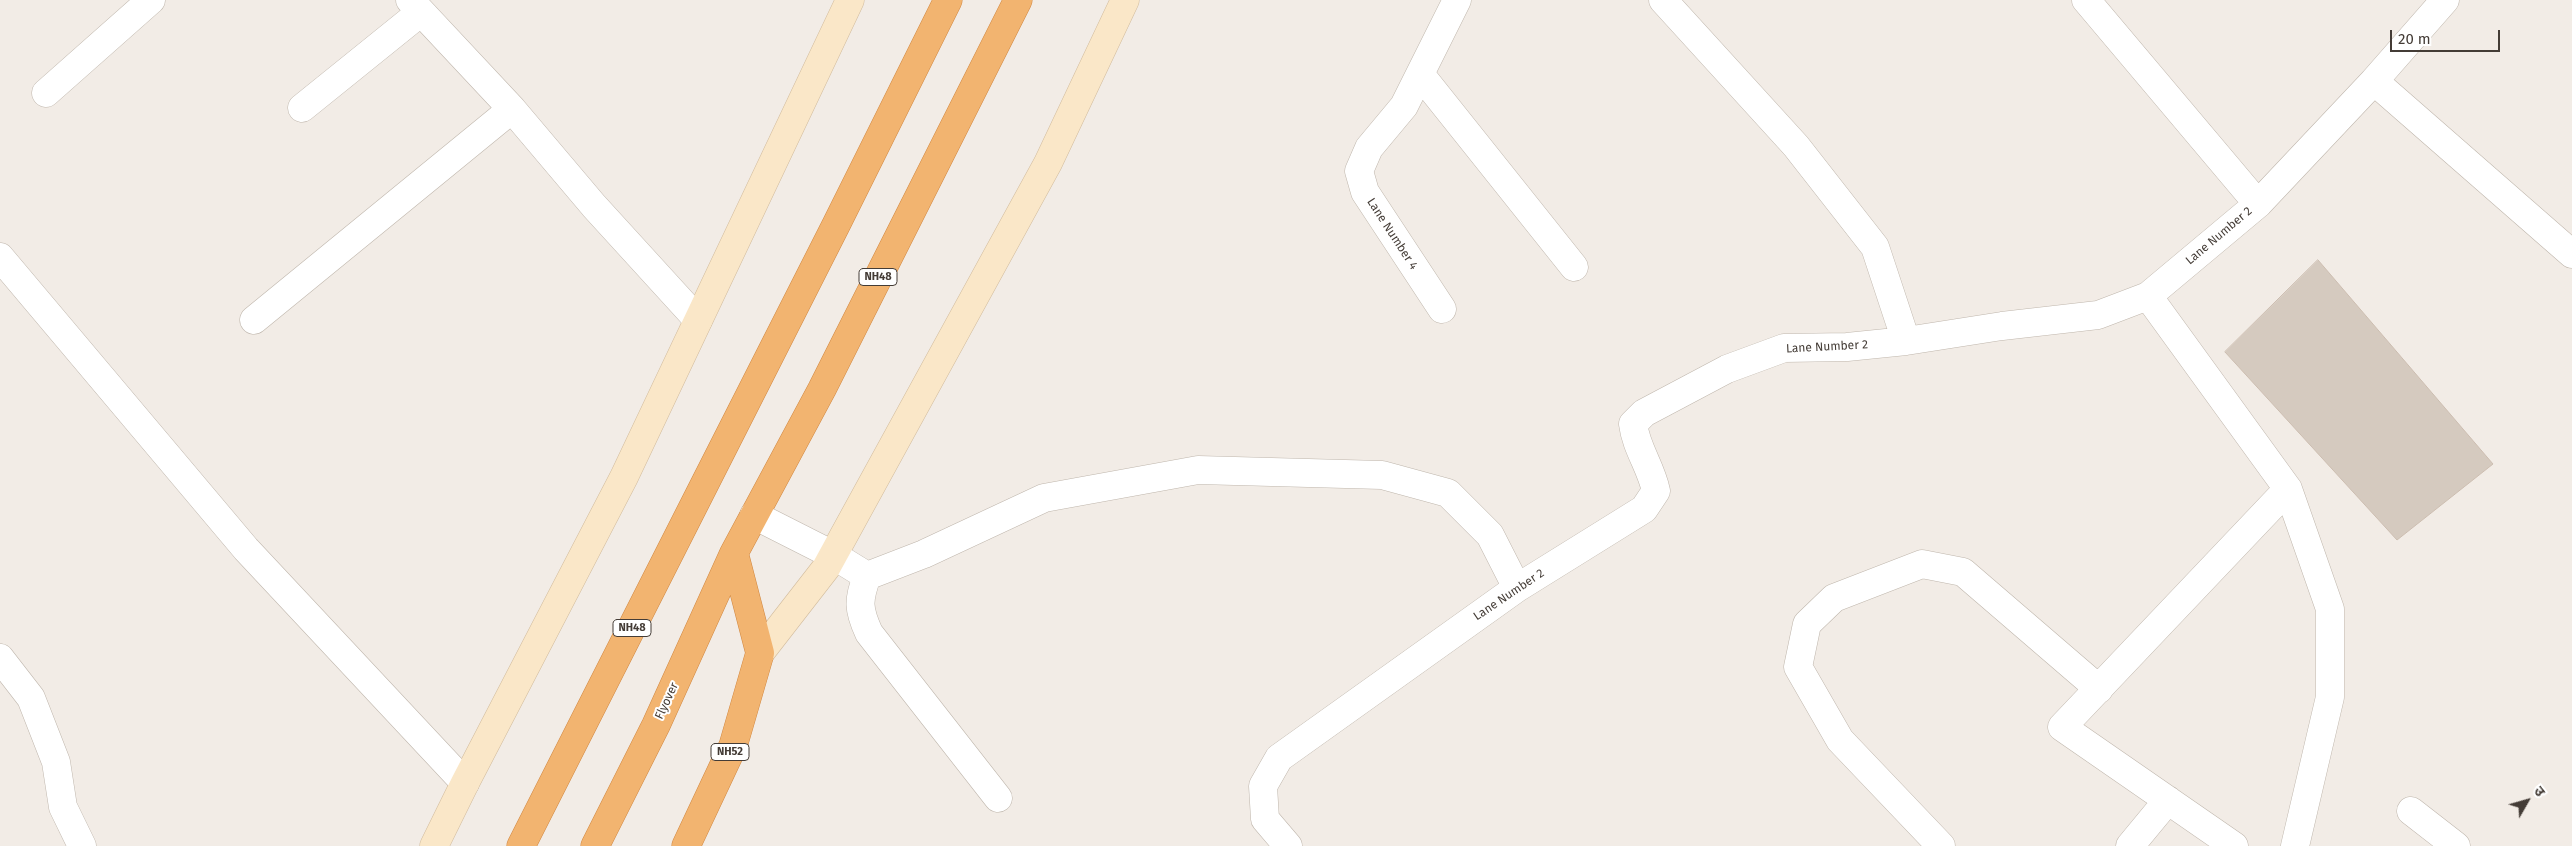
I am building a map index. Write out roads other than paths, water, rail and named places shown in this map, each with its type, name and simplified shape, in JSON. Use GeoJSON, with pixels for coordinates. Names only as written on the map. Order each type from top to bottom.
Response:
{"type":"FeatureCollection","features":[{"type":"Feature","properties":{"kind":"highway","name":"NH48"},"geometry":{"type":"LineString","coordinates":[[522,846],[948,0]]}},
{"type":"Feature","properties":{"kind":"highway","name":"NH48"},"geometry":{"type":"LineString","coordinates":[[734,553],[822,389],[1018,0]]}},
{"type":"Feature","properties":{"kind":"highway"},"geometry":{"type":"LineString","coordinates":[[734,553],[760,653]]}},
{"type":"Feature","properties":{"kind":"highway","name":"Flyover"},"geometry":{"type":"LineString","coordinates":[[595,846],[656,725],[734,553]]}},
{"type":"Feature","properties":{"kind":"highway","name":"NH52"},"geometry":{"type":"LineString","coordinates":[[686,846],[733,746],[760,653]]}},
{"type":"Feature","properties":{"kind":"street"},"geometry":{"type":"LineString","coordinates":[[46,93],[151,0]]}},
{"type":"Feature","properties":{"kind":"street"},"geometry":{"type":"LineString","coordinates":[[434,846],[624,477],[850,0]]}},
{"type":"Feature","properties":{"kind":"street"},"geometry":{"type":"LineString","coordinates":[[760,653],[826,568],[1048,163],[1125,0]]}},
{"type":"Feature","properties":{"kind":"street","name":"Lane Number 4"},"geometry":{"type":"LineString","coordinates":[[1442,309],[1365,192],[1359,171],[1369,148],[1404,106],[1457,0]]}},
{"type":"Feature","properties":{"kind":"street"},"geometry":{"type":"LineString","coordinates":[[1663,0],[1796,146],[1876,248],[1906,341]]}},
{"type":"Feature","properties":{"kind":"street"},"geometry":{"type":"LineString","coordinates":[[2086,0],[2258,204]]}},
{"type":"Feature","properties":{"kind":"street"},"geometry":{"type":"LineString","coordinates":[[302,108],[415,6],[512,109],[594,206],[698,320]]}},
{"type":"Feature","properties":{"kind":"street","name":"Lane Number 2"},"geometry":{"type":"LineString","coordinates":[[1288,846],[1265,818],[1263,786],[1279,758],[1518,588],[1644,509],[1656,491],[1652,473],[1635,437],[1634,424],[1644,413],[1727,369],[1784,348],[1847,347],[1906,341],[2002,326],[2098,315],[2148,296],[2258,204],[2374,81],[2430,6]]}},
{"type":"Feature","properties":{"kind":"street"},"geometry":{"type":"LineString","coordinates":[[1420,74],[1574,267]]}},
{"type":"Feature","properties":{"kind":"street"},"geometry":{"type":"LineString","coordinates":[[2374,81],[2572,254]]}},
{"type":"Feature","properties":{"kind":"street"},"geometry":{"type":"LineString","coordinates":[[254,320],[512,109]]}},
{"type":"Feature","properties":{"kind":"street"},"geometry":{"type":"LineString","coordinates":[[5,273],[246,549],[465,783]]}},
{"type":"Feature","properties":{"kind":"street"},"geometry":{"type":"LineString","coordinates":[[2148,296],[2288,489],[2330,609],[2330,697],[2295,846]]}},
{"type":"Feature","properties":{"kind":"street"},"geometry":{"type":"LineString","coordinates":[[998,798],[869,633],[860,612],[861,593],[867,576],[924,554],[1044,498],[1198,470],[1382,475],[1448,493],[1490,535],[1518,588]]}},
{"type":"Feature","properties":{"kind":"street"},"geometry":{"type":"LineString","coordinates":[[2234,846],[2062,727],[2288,489]]}},
{"type":"Feature","properties":{"kind":"street"},"geometry":{"type":"LineString","coordinates":[[754,515],[833,554],[867,576]]}},
{"type":"Feature","properties":{"kind":"street"},"geometry":{"type":"LineString","coordinates":[[1941,846],[1840,740],[1798,668],[1807,624],[1834,598],[1922,564],[1963,572],[2099,689]]}},
{"type":"Feature","properties":{"kind":"street"},"geometry":{"type":"LineString","coordinates":[[0,658],[32,698],[56,762],[63,807],[82,846]]}},
{"type":"Feature","properties":{"kind":"street"},"geometry":{"type":"LineString","coordinates":[[2130,846],[2168,800]]}},
{"type":"Feature","properties":{"kind":"street"},"geometry":{"type":"LineString","coordinates":[[2411,812],[2456,846]]}}]}
